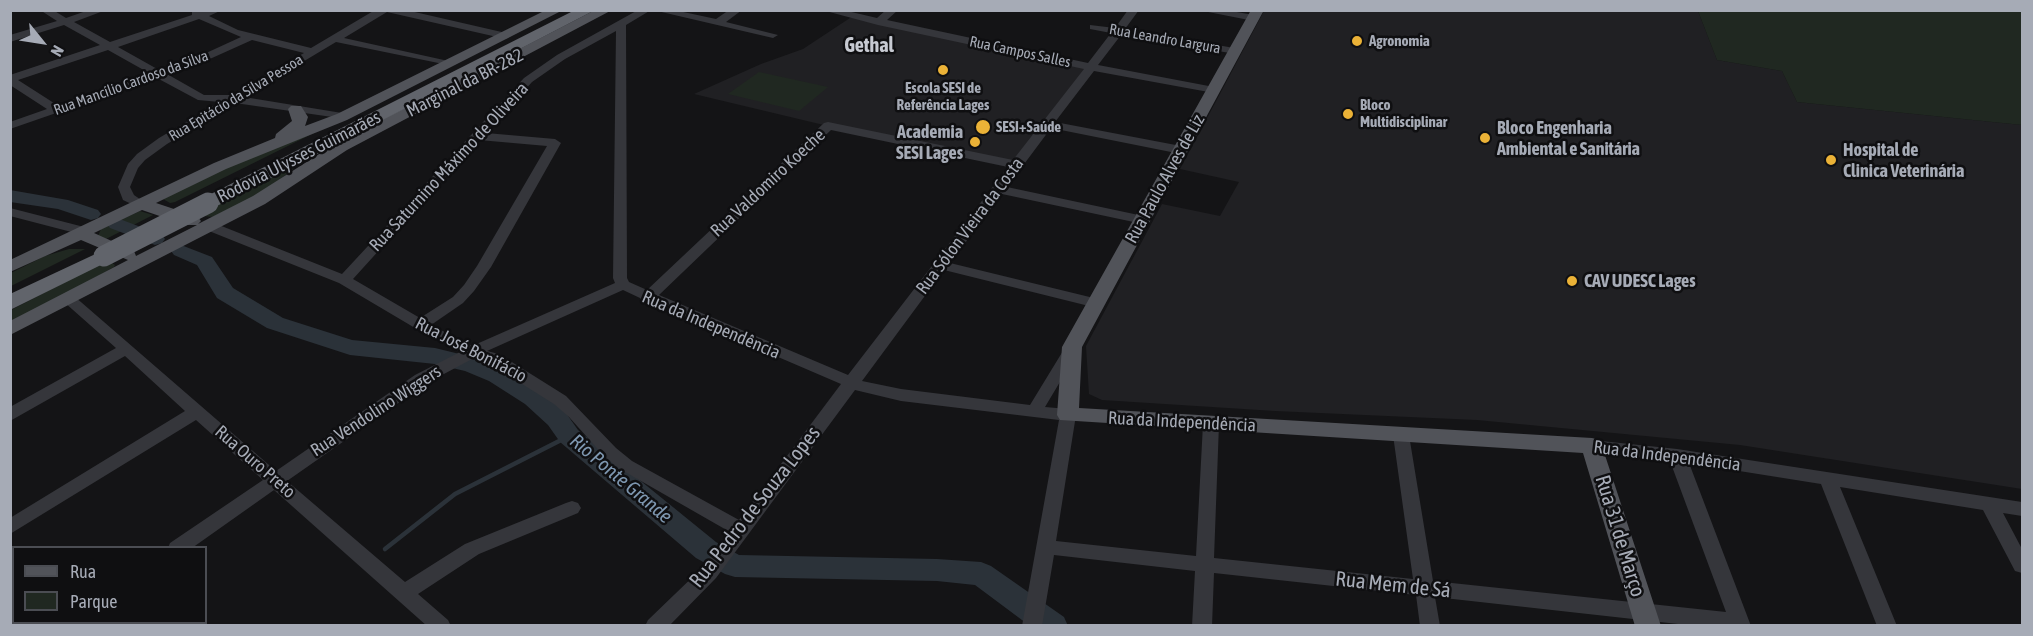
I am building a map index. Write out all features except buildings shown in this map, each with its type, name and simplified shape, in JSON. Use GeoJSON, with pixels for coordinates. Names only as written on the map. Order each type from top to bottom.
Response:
{"type":"FeatureCollection","features":[{"type":"Feature","properties":{"kind":"highway","name":"Rodovia Ulysses Guimarães"},"geometry":{"type":"LineString","coordinates":[[201,200],[556,14],[568,10]]}},
{"type":"Feature","properties":{"kind":"highway","name":"Rodovia Ulysses Guimarães"},"geometry":{"type":"LineString","coordinates":[[10,290],[93,246],[201,200],[588,10]]}},
{"type":"Feature","properties":{"kind":"highway","name":"Rodovia Ulysses Guimarães"},"geometry":{"type":"LineString","coordinates":[[10,303],[93,246]]}},
{"type":"Feature","properties":{"kind":"main road","name":"Marginal da BR-282"},"geometry":{"type":"LineString","coordinates":[[10,329],[259,200],[341,147],[606,10]]}},
{"type":"Feature","properties":{"kind":"main road","name":"Marginal da BR-282"},"geometry":{"type":"LineString","coordinates":[[10,267],[93,246],[140,204],[264,147],[342,117],[506,36],[556,14]]}},
{"type":"Feature","properties":{"kind":"main road","name":"Rua Paulo Alves de Liz"},"geometry":{"type":"LineString","coordinates":[[1068,416],[1072,347],[1256,14]]}},
{"type":"Feature","properties":{"kind":"main road"},"geometry":{"type":"LineString","coordinates":[[264,147],[300,123],[296,109]]}},
{"type":"Feature","properties":{"kind":"main road"},"geometry":{"type":"LineString","coordinates":[[140,204],[209,226]]}},
{"type":"Feature","properties":{"kind":"main road"},"geometry":{"type":"LineString","coordinates":[[93,246],[90,239],[129,255],[146,259]]}},
{"type":"Feature","properties":{"kind":"main road","name":"Rua da Independência"},"geometry":{"type":"LineString","coordinates":[[1068,416],[1592,446]]}},
{"type":"Feature","properties":{"kind":"main road","name":"Rua 31 de Março"},"geometry":{"type":"LineString","coordinates":[[1592,446],[1646,619]]}},
{"type":"Feature","properties":{"kind":"street"},"geometry":{"type":"LineString","coordinates":[[45,10],[202,98],[234,99],[342,117]]}},
{"type":"Feature","properties":{"kind":"street"},"geometry":{"type":"LineString","coordinates":[[10,39],[101,10]]}},
{"type":"Feature","properties":{"kind":"street"},"geometry":{"type":"LineString","coordinates":[[188,10],[249,37],[314,52]]}},
{"type":"Feature","properties":{"kind":"street"},"geometry":{"type":"LineString","coordinates":[[10,80],[217,10]]}},
{"type":"Feature","properties":{"kind":"street","name":"Rua Epitácio da Silva Pessoa"},"geometry":{"type":"LineString","coordinates":[[140,204],[128,197],[124,187],[132,166],[141,157],[383,10]]}},
{"type":"Feature","properties":{"kind":"street"},"geometry":{"type":"LineString","coordinates":[[390,10],[506,36]]}},
{"type":"Feature","properties":{"kind":"street","name":"Rua Saturnino Máximo de Oliveira"},"geometry":{"type":"LineString","coordinates":[[344,280],[514,93],[536,74],[646,10]]}},
{"type":"Feature","properties":{"kind":"street"},"geometry":{"type":"LineString","coordinates":[[658,10],[772,35]]}},
{"type":"Feature","properties":{"kind":"street"},"geometry":{"type":"LineString","coordinates":[[717,23],[737,10]]}},
{"type":"Feature","properties":{"kind":"street","name":"Rua Campos Salles"},"geometry":{"type":"LineString","coordinates":[[827,10],[1090,67],[1214,90]]}},
{"type":"Feature","properties":{"kind":"street"},"geometry":{"type":"LineString","coordinates":[[878,22],[893,10]]}},
{"type":"Feature","properties":{"kind":"street","name":"Rua Sólon Vieira da Costa"},"geometry":{"type":"LineString","coordinates":[[850,383],[1134,10]]}},
{"type":"Feature","properties":{"kind":"street"},"geometry":{"type":"LineString","coordinates":[[1203,10],[1256,14]]}},
{"type":"Feature","properties":{"kind":"street","name":"Rua da Independência"},"geometry":{"type":"LineString","coordinates":[[621,23],[620,278],[623,285],[647,298],[850,383],[901,395],[1068,416]]}},
{"type":"Feature","properties":{"kind":"street","name":"Rua Leandro Largura"},"geometry":{"type":"LineString","coordinates":[[1094,27],[1236,51]]}},
{"type":"Feature","properties":{"kind":"street","name":"Rua Mancílio Cardoso da Silva"},"geometry":{"type":"LineString","coordinates":[[10,126],[208,56],[249,37]]}},
{"type":"Feature","properties":{"kind":"street"},"geometry":{"type":"LineString","coordinates":[[336,39],[449,64]]}},
{"type":"Feature","properties":{"kind":"street"},"geometry":{"type":"LineString","coordinates":[[10,80],[56,110]]}},
{"type":"Feature","properties":{"kind":"street"},"geometry":{"type":"LineString","coordinates":[[1047,124],[1181,150]]}},
{"type":"Feature","properties":{"kind":"street","name":"Rua Valdomiro Koeche"},"geometry":{"type":"LineString","coordinates":[[647,298],[828,126],[1017,165]]}},
{"type":"Feature","properties":{"kind":"street"},"geometry":{"type":"LineString","coordinates":[[420,326],[458,300],[470,288],[555,143],[475,135]]}},
{"type":"Feature","properties":{"kind":"street"},"geometry":{"type":"LineString","coordinates":[[998,189],[1143,220]]}},
{"type":"Feature","properties":{"kind":"street"},"geometry":{"type":"LineString","coordinates":[[10,212],[93,246]]}},
{"type":"Feature","properties":{"kind":"street","name":"Rua José Bonifácio"},"geometry":{"type":"LineString","coordinates":[[209,226],[344,280],[420,326],[459,358],[493,358],[560,400],[575,413],[610,452],[626,465],[740,529]]}},
{"type":"Feature","properties":{"kind":"street"},"geometry":{"type":"LineString","coordinates":[[940,265],[1097,303]]}},
{"type":"Feature","properties":{"kind":"street","name":"Rua Vendolino Wiggers"},"geometry":{"type":"LineString","coordinates":[[180,546],[395,395],[459,358],[623,285]]}},
{"type":"Feature","properties":{"kind":"street","name":"Rua Ouro Preto"},"geometry":{"type":"LineString","coordinates":[[69,299],[441,626]]}},
{"type":"Feature","properties":{"kind":"street","name":"Rua Paulo Alves de Liz"},"geometry":{"type":"LineString","coordinates":[[1034,411],[1072,347]]}},
{"type":"Feature","properties":{"kind":"street"},"geometry":{"type":"LineString","coordinates":[[10,415],[126,349]]}},
{"type":"Feature","properties":{"kind":"street","name":"Rua Pedro de Souza Lopes"},"geometry":{"type":"LineString","coordinates":[[656,626],[724,555],[740,529],[850,383]]}},
{"type":"Feature","properties":{"kind":"street"},"geometry":{"type":"LineString","coordinates":[[10,527],[197,411]]}},
{"type":"Feature","properties":{"kind":"street"},"geometry":{"type":"LineString","coordinates":[[1032,626],[1068,416]]}},
{"type":"Feature","properties":{"kind":"street"},"geometry":{"type":"LineString","coordinates":[[1202,626],[1211,424]]}},
{"type":"Feature","properties":{"kind":"street"},"geometry":{"type":"LineString","coordinates":[[1401,435],[1430,626]]}},
{"type":"Feature","properties":{"kind":"street","name":"Rua da Independência"},"geometry":{"type":"LineString","coordinates":[[1592,446],[1677,455],[2022,509]]}},
{"type":"Feature","properties":{"kind":"street"},"geometry":{"type":"LineString","coordinates":[[1677,455],[1741,624]]}},
{"type":"Feature","properties":{"kind":"street"},"geometry":{"type":"LineString","coordinates":[[1827,478],[1887,626]]}},
{"type":"Feature","properties":{"kind":"street"},"geometry":{"type":"LineString","coordinates":[[1989,504],[2022,566]]}},
{"type":"Feature","properties":{"kind":"street"},"geometry":{"type":"LineString","coordinates":[[404,593],[472,549],[572,508]]}},
{"type":"Feature","properties":{"kind":"street","name":"Rua Mem de Sá"},"geometry":{"type":"LineString","coordinates":[[1046,547],[1424,588],[1646,619],[1741,624]]}},
{"type":"Feature","properties":{"kind":"shaded area","name":"CAV UDESC Lages"},"geometry":{"type":"Polygon","coordinates":[[[1264,11],[1698,11],[1717,60],[1782,71],[1797,102],[2022,125],[2022,489],[1740,445],[1477,420],[1102,400],[1089,394],[1086,346],[1162,204],[1220,216],[1239,182],[1180,169],[1264,11]]]}},
{"type":"Feature","properties":{"kind":"shaded area"},"geometry":{"type":"Polygon","coordinates":[[[853,16],[1091,67],[1017,165],[828,126],[694,94],[761,64],[803,49],[853,16]]]}},
{"type":"Feature","properties":{"kind":"green space"},"geometry":{"type":"Polygon","coordinates":[[[1698,11],[2022,11],[2022,125],[1797,102],[1782,71],[1717,60],[1698,11]]]}},
{"type":"Feature","properties":{"kind":"green space"},"geometry":{"type":"Polygon","coordinates":[[[759,72],[828,87],[799,111],[728,94],[759,72]]]}},
{"type":"Feature","properties":{"kind":"green space"},"geometry":{"type":"Polygon","coordinates":[[[316,132],[175,202],[170,203],[163,199],[207,175],[316,132]]]}},
{"type":"Feature","properties":{"kind":"green space"},"geometry":{"type":"Polygon","coordinates":[[[301,163],[261,194],[213,217],[195,215],[301,163]]]}},
{"type":"Feature","properties":{"kind":"green space"},"geometry":{"type":"Polygon","coordinates":[[[140,211],[153,215],[106,239],[98,236],[101,229],[140,211]]]}},
{"type":"Feature","properties":{"kind":"green space"},"geometry":{"type":"Polygon","coordinates":[[[69,249],[85,249],[11,286],[11,273],[45,256],[69,249]]]}},
{"type":"Feature","properties":{"kind":"green space"},"geometry":{"type":"Polygon","coordinates":[[[108,260],[115,265],[114,267],[11,325],[11,310],[108,260]]]}},
{"type":"Feature","properties":{"kind":"waterway","name":"Rio Ponte Grande"},"geometry":{"type":"LineString","coordinates":[[10,196],[61,204],[91,214]]}},
{"type":"Feature","properties":{"kind":"waterway","name":"Rio Ponte Grande"},"geometry":{"type":"LineString","coordinates":[[117,224],[155,239]]}},
{"type":"Feature","properties":{"kind":"waterway","name":"Rio Ponte Grande"},"geometry":{"type":"LineString","coordinates":[[181,251],[205,261],[225,293],[275,323],[350,347],[435,356],[472,365],[497,375],[534,398],[557,419],[569,436],[706,550],[735,566],[937,570],[981,574],[1053,626]]}},
{"type":"Feature","properties":{"kind":"waterway"},"geometry":{"type":"LineString","coordinates":[[385,549],[455,494],[569,436]]}},
{"type":"Feature","properties":{"kind":"place","name":"Agronomia"},"geometry":{"type":"Point","coordinates":[1357,41]}},
{"type":"Feature","properties":{"kind":"place","name":"Escola SESI de Referência Lages"},"geometry":{"type":"Point","coordinates":[943,70]}},
{"type":"Feature","properties":{"kind":"place","name":"Bloco Multidisciplinar"},"geometry":{"type":"Point","coordinates":[1348,114]}},
{"type":"Feature","properties":{"kind":"place","name":"SESI+Saúde"},"geometry":{"type":"Point","coordinates":[983,127]}},
{"type":"Feature","properties":{"kind":"place","name":"Bloco Engenharia Ambiental e Sanitária"},"geometry":{"type":"Point","coordinates":[1485,138]}},
{"type":"Feature","properties":{"kind":"place","name":"Academia SESI Lages"},"geometry":{"type":"Point","coordinates":[975,142]}},
{"type":"Feature","properties":{"kind":"place","name":"Hospital de Clinica Veterinária"},"geometry":{"type":"Point","coordinates":[1831,160]}},
{"type":"Feature","properties":{"kind":"place","name":"CAV UDESC Lages"},"geometry":{"type":"Point","coordinates":[1572,281]}},
{"type":"Feature","properties":{"kind":"district","name":"Gethal"},"geometry":{"type":"Point","coordinates":[869,46]}}]}
